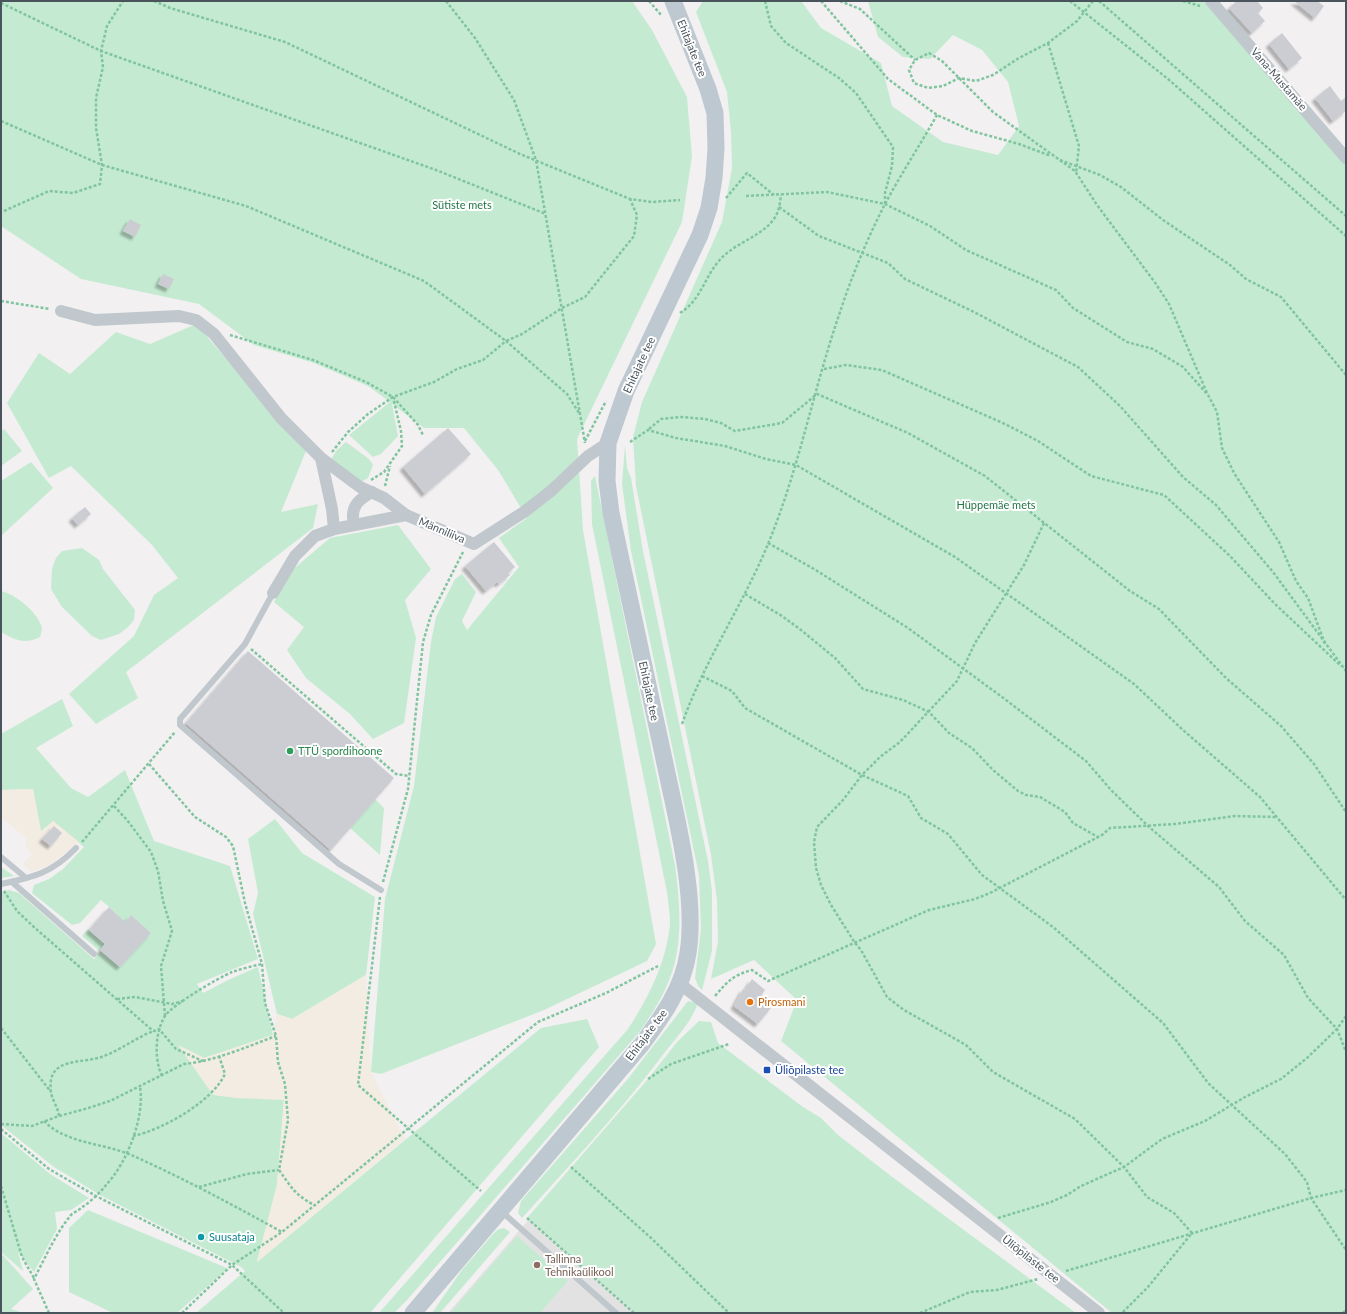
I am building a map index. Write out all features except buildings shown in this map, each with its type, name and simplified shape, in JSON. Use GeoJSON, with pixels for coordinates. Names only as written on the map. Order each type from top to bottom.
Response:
{"type":"FeatureCollection","features":[{"type":"Feature","properties":{"kind":"main road","name":"Ehitajate tee"},"geometry":{"type":"LineString","coordinates":[[413,1313],[642,1044],[664,1014],[680,983],[688,954],[690,910],[678,826],[612,513],[607,480],[608,442],[626,391],[700,235],[709,208],[714,178],[716,148],[715,113],[708,89],[667,4]]}},
{"type":"Feature","properties":{"kind":"street","name":"Vana-Mustamäe"},"geometry":{"type":"LineString","coordinates":[[1211,1],[1346,158]]}},
{"type":"Feature","properties":{"kind":"street"},"geometry":{"type":"LineString","coordinates":[[61,311],[95,320],[179,316],[196,320],[214,334],[281,418],[324,460],[369,490],[384,498],[406,515]]}},
{"type":"Feature","properties":{"kind":"street","name":"Männiliiva"},"geometry":{"type":"LineString","coordinates":[[273,593],[295,556],[315,536],[354,525],[406,515],[474,544],[524,512],[551,491],[588,456],[608,442]]}},
{"type":"Feature","properties":{"kind":"street"},"geometry":{"type":"LineString","coordinates":[[324,460],[334,530]]}},
{"type":"Feature","properties":{"kind":"street"},"geometry":{"type":"LineString","coordinates":[[354,525],[354,507],[369,490]]}},
{"type":"Feature","properties":{"kind":"street","name":"Üliõpilaste tee"},"geometry":{"type":"LineString","coordinates":[[680,983],[709,1004],[1099,1313]]}},
{"type":"Feature","properties":{"kind":"lane"},"geometry":{"type":"LineString","coordinates":[[273,593],[245,644],[180,719],[180,725],[339,864],[381,890]]}},
{"type":"Feature","properties":{"kind":"lane"},"geometry":{"type":"LineString","coordinates":[[1,884],[42,874],[63,862],[76,848]]}},
{"type":"Feature","properties":{"kind":"lane"},"geometry":{"type":"LineString","coordinates":[[1,856],[26,878]]}},
{"type":"Feature","properties":{"kind":"lane"},"geometry":{"type":"LineString","coordinates":[[12,882],[94,954]]}},
{"type":"Feature","properties":{"kind":"lane"},"geometry":{"type":"LineString","coordinates":[[500,1210],[616,1313]]}},
{"type":"Feature","properties":{"kind":"path"},"geometry":{"type":"LineString","coordinates":[[4,211],[49,191],[73,193],[100,184],[102,165],[96,128],[96,98],[103,67],[101,51],[107,26],[123,1]]}},
{"type":"Feature","properties":{"kind":"path"},"geometry":{"type":"LineString","coordinates":[[154,1],[170,8],[285,42],[520,154],[630,199],[652,202],[680,200]]}},
{"type":"Feature","properties":{"kind":"path"},"geometry":{"type":"LineString","coordinates":[[446,1],[475,38],[514,100],[536,160],[588,456]]}},
{"type":"Feature","properties":{"kind":"path"},"geometry":{"type":"LineString","coordinates":[[649,1],[665,19],[667,4]]}},
{"type":"Feature","properties":{"kind":"path"},"geometry":{"type":"LineString","coordinates":[[765,1],[771,26],[786,43],[839,78],[856,93],[893,147],[892,166],[885,193],[885,204]]}},
{"type":"Feature","properties":{"kind":"path"},"geometry":{"type":"LineString","coordinates":[[821,1],[888,79],[937,115],[972,131],[1019,144],[1100,175],[1121,187],[1164,220],[1230,265],[1246,279],[1281,297],[1346,375]]}},
{"type":"Feature","properties":{"kind":"path"},"geometry":{"type":"LineString","coordinates":[[840,1],[860,9],[915,60]]}},
{"type":"Feature","properties":{"kind":"path"},"geometry":{"type":"LineString","coordinates":[[1070,1],[1168,79],[1346,236]]}},
{"type":"Feature","properties":{"kind":"path"},"geometry":{"type":"LineString","coordinates":[[1093,1],[1077,20],[1048,43],[1019,58],[993,76],[976,81],[959,78],[943,86],[928,88],[914,83],[909,70],[915,60],[929,53],[942,61],[959,78],[993,112],[1076,173],[1097,205],[1156,284],[1169,304],[1208,395],[1217,412],[1222,448],[1234,473],[1279,542],[1296,580],[1308,598],[1326,644]]}},
{"type":"Feature","properties":{"kind":"path"},"geometry":{"type":"LineString","coordinates":[[1099,1],[1346,216]]}},
{"type":"Feature","properties":{"kind":"path"},"geometry":{"type":"LineString","coordinates":[[1,3],[101,51],[436,170],[546,214]]}},
{"type":"Feature","properties":{"kind":"path"},"geometry":{"type":"LineString","coordinates":[[1048,43],[1079,146],[1076,173]]}},
{"type":"Feature","properties":{"kind":"path"},"geometry":{"type":"LineString","coordinates":[[682,724],[689,703],[745,594],[768,543],[796,464],[838,316],[863,253],[885,204],[937,115]]}},
{"type":"Feature","properties":{"kind":"path"},"geometry":{"type":"LineString","coordinates":[[1,121],[102,165],[246,206],[424,281],[506,341],[567,394],[580,415]]}},
{"type":"Feature","properties":{"kind":"path"},"geometry":{"type":"LineString","coordinates":[[724,200],[747,173],[774,195]]}},
{"type":"Feature","properties":{"kind":"path"},"geometry":{"type":"LineString","coordinates":[[746,196],[827,192],[885,204],[930,226],[966,250],[1056,290],[1073,308],[1127,342],[1153,349],[1183,367],[1208,395]]}},
{"type":"Feature","properties":{"kind":"path"},"geometry":{"type":"LineString","coordinates":[[680,313],[690,307],[718,261],[774,220],[779,207],[781,195]]}},
{"type":"Feature","properties":{"kind":"path"},"geometry":{"type":"LineString","coordinates":[[324,460],[348,432],[368,414],[393,397],[434,382],[457,369],[483,360],[506,341],[522,334],[562,308],[585,297],[634,236],[638,215],[630,199]]}},
{"type":"Feature","properties":{"kind":"path"},"geometry":{"type":"LineString","coordinates":[[779,207],[819,236],[888,263],[905,279],[974,312],[1078,367],[1120,406],[1183,477],[1216,505],[1273,572],[1346,671]]}},
{"type":"Feature","properties":{"kind":"path"},"geometry":{"type":"LineString","coordinates":[[1,301],[61,311]]}},
{"type":"Feature","properties":{"kind":"path"},"geometry":{"type":"LineString","coordinates":[[227,334],[313,360],[366,382],[393,397],[418,425],[423,435]]}},
{"type":"Feature","properties":{"kind":"path"},"geometry":{"type":"LineString","coordinates":[[824,369],[846,365],[882,370],[1005,424],[1038,441],[1091,476],[1164,495],[1230,556],[1275,604],[1346,671]]}},
{"type":"Feature","properties":{"kind":"path"},"geometry":{"type":"LineString","coordinates":[[630,442],[661,419],[668,417],[705,419],[721,423],[735,431],[782,423],[805,406],[816,394]]}},
{"type":"Feature","properties":{"kind":"path"},"geometry":{"type":"LineString","coordinates":[[816,394],[908,433],[985,476],[1130,591],[1159,609],[1226,678],[1281,726],[1314,764],[1346,812]]}},
{"type":"Feature","properties":{"kind":"path"},"geometry":{"type":"LineString","coordinates":[[585,441],[608,396]]}},
{"type":"Feature","properties":{"kind":"path"},"geometry":{"type":"LineString","coordinates":[[369,490],[370,481],[384,472],[391,464],[402,446],[402,431],[393,397]]}},
{"type":"Feature","properties":{"kind":"path"},"geometry":{"type":"LineString","coordinates":[[648,430],[676,438],[725,446],[766,459],[796,464],[956,557],[1134,684],[1183,730],[1260,797],[1346,900]]}},
{"type":"Feature","properties":{"kind":"path"},"geometry":{"type":"LineString","coordinates":[[384,498],[384,488],[391,464]]}},
{"type":"Feature","properties":{"kind":"path"},"geometry":{"type":"LineString","coordinates":[[1044,523],[1024,565],[988,619],[962,668],[957,681],[942,695],[929,712],[900,742],[880,757],[862,775],[843,800],[817,827],[814,842],[816,868],[821,885],[855,943],[861,950],[887,997],[904,1010],[966,1045],[993,1072],[1075,1119],[1124,1167],[1147,1197],[1174,1213],[1192,1233]]}},
{"type":"Feature","properties":{"kind":"path"},"geometry":{"type":"LineString","coordinates":[[469,542],[431,615],[423,642],[408,789],[381,890],[358,1085],[407,1129],[481,1191]]}},
{"type":"Feature","properties":{"kind":"path"},"geometry":{"type":"LineString","coordinates":[[768,543],[814,569],[908,628],[1086,761],[1111,790],[1148,826],[1219,887],[1245,921],[1284,956],[1308,998],[1337,1029],[1346,1052]]}},
{"type":"Feature","properties":{"kind":"path"},"geometry":{"type":"LineString","coordinates":[[745,594],[777,612],[795,625],[835,658],[864,689],[903,700],[929,712],[949,733],[972,748],[993,770],[1018,791],[1026,795],[1040,797],[1065,812],[1074,823],[1098,837]]}},
{"type":"Feature","properties":{"kind":"path"},"geometry":{"type":"LineString","coordinates":[[245,644],[396,774],[409,776]]}},
{"type":"Feature","properties":{"kind":"path"},"geometry":{"type":"LineString","coordinates":[[702,676],[732,691],[745,708],[862,775],[908,796],[921,818],[948,834],[982,875],[1053,927],[1163,1023],[1208,1083],[1234,1105],[1286,1154],[1307,1182],[1311,1198],[1346,1250]]}},
{"type":"Feature","properties":{"kind":"path"},"geometry":{"type":"LineString","coordinates":[[76,848],[114,806],[180,725]]}},
{"type":"Feature","properties":{"kind":"path"},"geometry":{"type":"LineString","coordinates":[[149,764],[195,817],[226,837],[233,846],[245,903],[262,964],[265,1003],[276,1036],[278,1062],[285,1084],[288,1120],[279,1170],[292,1190],[301,1198],[314,1205]]}},
{"type":"Feature","properties":{"kind":"path"},"geometry":{"type":"LineString","coordinates":[[114,806],[127,820],[151,852],[158,871],[163,901],[172,931],[161,966],[165,1016]]}},
{"type":"Feature","properties":{"kind":"path"},"geometry":{"type":"LineString","coordinates":[[709,1004],[729,980],[738,974],[752,970],[768,981],[929,910],[975,899],[1098,837],[1110,828],[1148,826],[1234,816],[1277,818]]}},
{"type":"Feature","properties":{"kind":"path"},"geometry":{"type":"LineString","coordinates":[[1,888],[17,911],[34,928],[154,1031]]}},
{"type":"Feature","properties":{"kind":"path"},"geometry":{"type":"LineString","coordinates":[[162,1076],[158,1068],[159,1029],[165,1016],[185,1000],[231,972],[262,964]]}},
{"type":"Feature","properties":{"kind":"path"},"geometry":{"type":"LineString","coordinates":[[182,1313],[232,1265],[282,1232],[538,1022],[606,993],[658,966]]}},
{"type":"Feature","properties":{"kind":"path"},"geometry":{"type":"LineString","coordinates":[[117,999],[135,997],[172,1004],[185,1000]]}},
{"type":"Feature","properties":{"kind":"path"},"geometry":{"type":"LineString","coordinates":[[984,1223],[1051,1202],[1124,1167],[1162,1139],[1205,1121],[1281,1079],[1307,1058],[1337,1029],[1346,1016]]}},
{"type":"Feature","properties":{"kind":"path"},"geometry":{"type":"LineString","coordinates":[[1,1028],[51,1092],[59,1116]]}},
{"type":"Feature","properties":{"kind":"path"},"geometry":{"type":"LineString","coordinates":[[51,1092],[52,1078],[56,1069],[63,1064],[103,1057],[159,1029]]}},
{"type":"Feature","properties":{"kind":"path"},"geometry":{"type":"LineString","coordinates":[[159,1029],[176,1049],[203,1061]]}},
{"type":"Feature","properties":{"kind":"path"},"geometry":{"type":"LineString","coordinates":[[1,1124],[32,1126],[59,1116],[110,1101],[184,1064],[203,1061],[276,1036]]}},
{"type":"Feature","properties":{"kind":"path"},"geometry":{"type":"LineString","coordinates":[[648,1078],[671,1064],[729,1044]]}},
{"type":"Feature","properties":{"kind":"path"},"geometry":{"type":"LineString","coordinates":[[133,1136],[146,1134],[178,1118],[214,1090],[225,1074],[219,1056]]}},
{"type":"Feature","properties":{"kind":"path"},"geometry":{"type":"LineString","coordinates":[[34,1279],[56,1238],[72,1214],[96,1196],[107,1184],[127,1154],[142,1099],[140,1087]]}},
{"type":"Feature","properties":{"kind":"path"},"geometry":{"type":"LineString","coordinates":[[44,1121],[54,1131],[127,1154],[199,1187],[282,1232]]}},
{"type":"Feature","properties":{"kind":"path"},"geometry":{"type":"LineString","coordinates":[[1,1129],[49,1168],[96,1196],[232,1265],[284,1313]]}},
{"type":"Feature","properties":{"kind":"path"},"geometry":{"type":"LineString","coordinates":[[572,1167],[650,1236],[729,1313]]}},
{"type":"Feature","properties":{"kind":"path"},"geometry":{"type":"LineString","coordinates":[[199,1187],[247,1174],[279,1170]]}},
{"type":"Feature","properties":{"kind":"path"},"geometry":{"type":"LineString","coordinates":[[1,1186],[22,1257],[34,1279],[49,1313]]}},
{"type":"Feature","properties":{"kind":"path"},"geometry":{"type":"LineString","coordinates":[[920,1313],[970,1292],[997,1290],[1051,1276],[1311,1198],[1346,1190]]}},
{"type":"Feature","properties":{"kind":"path"},"geometry":{"type":"LineString","coordinates":[[527,1218],[634,1313]]}},
{"type":"Feature","properties":{"kind":"path"},"geometry":{"type":"LineString","coordinates":[[1122,1313],[1148,1287],[1192,1233]]}},
{"type":"Feature","properties":{"kind":"path"},"geometry":{"type":"LineString","coordinates":[[1343,1313],[1346,1310]]}},
{"type":"Feature","properties":{"kind":"shaded area","name":"Tallinna Tehnikaülikool"},"geometry":{"type":"Polygon","coordinates":[[[531,1217],[639,1313],[448,1313],[531,1217]]]}},
{"type":"Feature","properties":{"kind":"green space","name":"Sütiste mets"},"geometry":{"type":"Polygon","coordinates":[[[1,1],[632,1],[652,30],[687,97],[692,156],[682,222],[577,439],[583,530],[656,944],[647,961],[544,1010],[381,1074],[371,1072],[385,899],[414,786],[431,642],[436,617],[455,579],[462,574],[476,592],[462,621],[467,630],[519,567],[499,538],[527,518],[498,470],[464,428],[424,428],[392,404],[398,436],[381,454],[373,457],[349,435],[390,402],[368,386],[314,363],[254,345],[199,304],[81,279],[1,226],[1,1]]]}},
{"type":"Feature","properties":{"kind":"green space","name":"Hüppemäe mets"},"geometry":{"type":"Polygon","coordinates":[[[703,1],[801,1],[821,28],[881,63],[892,106],[943,142],[998,155],[1019,126],[1008,82],[982,50],[953,35],[930,59],[903,57],[878,37],[868,1],[1211,1],[1346,158],[1346,1313],[1112,1313],[781,1041],[797,1000],[754,960],[711,979],[718,941],[717,900],[711,855],[636,486],[633,437],[642,402],[722,222],[732,168],[731,132],[727,92],[696,12],[703,1]]]}},
{"type":"Feature","properties":{"kind":"green space"},"geometry":{"type":"Polygon","coordinates":[[[196,324],[306,451],[281,512],[318,504],[313,528],[126,672],[138,698],[96,724],[69,694],[134,636],[154,595],[178,578],[152,545],[71,466],[49,478],[7,403],[39,353],[70,374],[116,332],[150,344],[196,324]]]}},
{"type":"Feature","properties":{"kind":"green space"},"geometry":{"type":"Polygon","coordinates":[[[4,429],[22,451],[1,466],[1,431],[4,429]]]}},
{"type":"Feature","properties":{"kind":"green space"},"geometry":{"type":"Polygon","coordinates":[[[346,442],[369,459],[373,465],[368,478],[358,484],[330,462],[336,451],[346,442]]]}},
{"type":"Feature","properties":{"kind":"green space"},"geometry":{"type":"Polygon","coordinates":[[[625,445],[627,468],[631,478],[643,551],[708,861],[712,891],[712,951],[702,990],[698,986],[695,978],[701,929],[699,875],[631,551],[622,484],[625,445]]]}},
{"type":"Feature","properties":{"kind":"green space"},"geometry":{"type":"Polygon","coordinates":[[[31,462],[53,488],[1,536],[1,481],[31,462]]]}},
{"type":"Feature","properties":{"kind":"green space"},"geometry":{"type":"Polygon","coordinates":[[[595,476],[675,865],[679,909],[679,940],[677,955],[668,983],[641,1030],[407,1300],[394,1313],[379,1313],[628,1029],[650,991],[665,951],[670,923],[667,892],[592,524],[591,481],[595,476]]]}},
{"type":"Feature","properties":{"kind":"green space"},"geometry":{"type":"Polygon","coordinates":[[[398,525],[431,569],[405,600],[416,638],[404,723],[373,739],[350,714],[306,678],[287,650],[304,627],[274,602],[291,571],[330,538],[398,525]]]}},
{"type":"Feature","properties":{"kind":"green space"},"geometry":{"type":"Polygon","coordinates":[[[82,548],[99,560],[103,569],[135,610],[134,620],[128,627],[119,634],[101,640],[92,636],[62,607],[51,589],[52,569],[56,558],[62,551],[82,548]]]}},
{"type":"Feature","properties":{"kind":"green space"},"geometry":{"type":"Polygon","coordinates":[[[1,591],[18,599],[35,614],[42,626],[40,637],[30,641],[25,641],[1,632],[1,591]]]}},
{"type":"Feature","properties":{"kind":"green space"},"geometry":{"type":"Polygon","coordinates":[[[62,699],[73,726],[36,748],[71,788],[88,797],[125,770],[154,841],[230,866],[258,959],[197,984],[203,993],[258,967],[273,1035],[204,1058],[179,1046],[284,1100],[277,1185],[257,1262],[541,1028],[587,1019],[599,1047],[370,1313],[196,1313],[245,1271],[241,1267],[100,1195],[54,1167],[1,1125],[1,892],[9,890],[19,893],[94,959],[101,951],[120,967],[150,933],[131,915],[100,951],[82,936],[88,929],[98,938],[118,915],[101,900],[80,923],[72,925],[32,893],[34,885],[49,879],[63,869],[84,847],[53,821],[41,832],[33,789],[1,790],[1,734],[62,699]]]}},
{"type":"Feature","properties":{"kind":"green space"},"geometry":{"type":"Polygon","coordinates":[[[375,799],[384,808],[380,855],[350,828],[375,799]]]}},
{"type":"Feature","properties":{"kind":"green space"},"geometry":{"type":"Polygon","coordinates":[[[275,819],[302,853],[375,897],[366,975],[292,1019],[277,1014],[253,914],[258,893],[248,839],[275,819]]]}},
{"type":"Feature","properties":{"kind":"green space"},"geometry":{"type":"Polygon","coordinates":[[[1,867],[14,876],[1,878],[1,867]]]}},
{"type":"Feature","properties":{"kind":"green space"},"geometry":{"type":"Polygon","coordinates":[[[688,1001],[698,1003],[682,1031],[611,1118],[522,1218],[518,1213],[521,1201],[627,1080],[688,1001]]]}},
{"type":"Feature","properties":{"kind":"green space"},"geometry":{"type":"Polygon","coordinates":[[[699,1021],[711,1022],[718,1043],[803,1107],[821,1118],[838,1135],[891,1176],[1076,1313],[636,1313],[527,1218],[648,1079],[677,1042],[699,1021]]]}},
{"type":"Feature","properties":{"kind":"green space"},"geometry":{"type":"Polygon","coordinates":[[[1,1133],[50,1174],[89,1198],[71,1210],[55,1212],[57,1229],[34,1272],[18,1252],[23,1271],[1,1252],[1,1133]]]}},
{"type":"Feature","properties":{"kind":"green space"},"geometry":{"type":"Polygon","coordinates":[[[88,1210],[227,1269],[177,1313],[113,1313],[69,1292],[69,1228],[88,1210]]]}},
{"type":"Feature","properties":{"kind":"green space"},"geometry":{"type":"Polygon","coordinates":[[[504,1228],[510,1232],[440,1313],[432,1313],[462,1270],[494,1233],[499,1229],[504,1228]]]}},
{"type":"Feature","properties":{"kind":"green space"},"geometry":{"type":"Polygon","coordinates":[[[517,1236],[568,1281],[540,1313],[450,1313],[517,1236]]]}},
{"type":"Feature","properties":{"kind":"green space"},"geometry":{"type":"Polygon","coordinates":[[[1,1253],[33,1289],[11,1309],[24,1313],[1,1313],[1,1253]]]}},
{"type":"Feature","properties":{"kind":"sand"},"geometry":{"type":"Polygon","coordinates":[[[33,789],[41,831],[53,821],[79,842],[48,866],[31,872],[23,864],[32,854],[25,846],[27,839],[1,817],[1,790],[33,789]]]}},
{"type":"Feature","properties":{"kind":"sand"},"geometry":{"type":"Polygon","coordinates":[[[366,975],[371,1072],[405,1139],[257,1262],[277,1185],[284,1100],[236,1098],[213,1095],[178,1045],[204,1058],[273,1035],[277,1014],[292,1019],[366,975]]]}},
{"type":"Feature","properties":{"kind":"place","name":"TTÜ spordihoone"},"geometry":{"type":"Point","coordinates":[290,751]}},
{"type":"Feature","properties":{"kind":"place","name":"Pirosmani"},"geometry":{"type":"Point","coordinates":[750,1002]}},
{"type":"Feature","properties":{"kind":"place","name":"Üliõpilaste tee"},"geometry":{"type":"Point","coordinates":[767,1070]}},
{"type":"Feature","properties":{"kind":"place","name":"Suusataja"},"geometry":{"type":"Point","coordinates":[201,1237]}},
{"type":"Feature","properties":{"kind":"place","name":"Tallinna Tehnikaülikool"},"geometry":{"type":"Point","coordinates":[537,1265]}}]}
